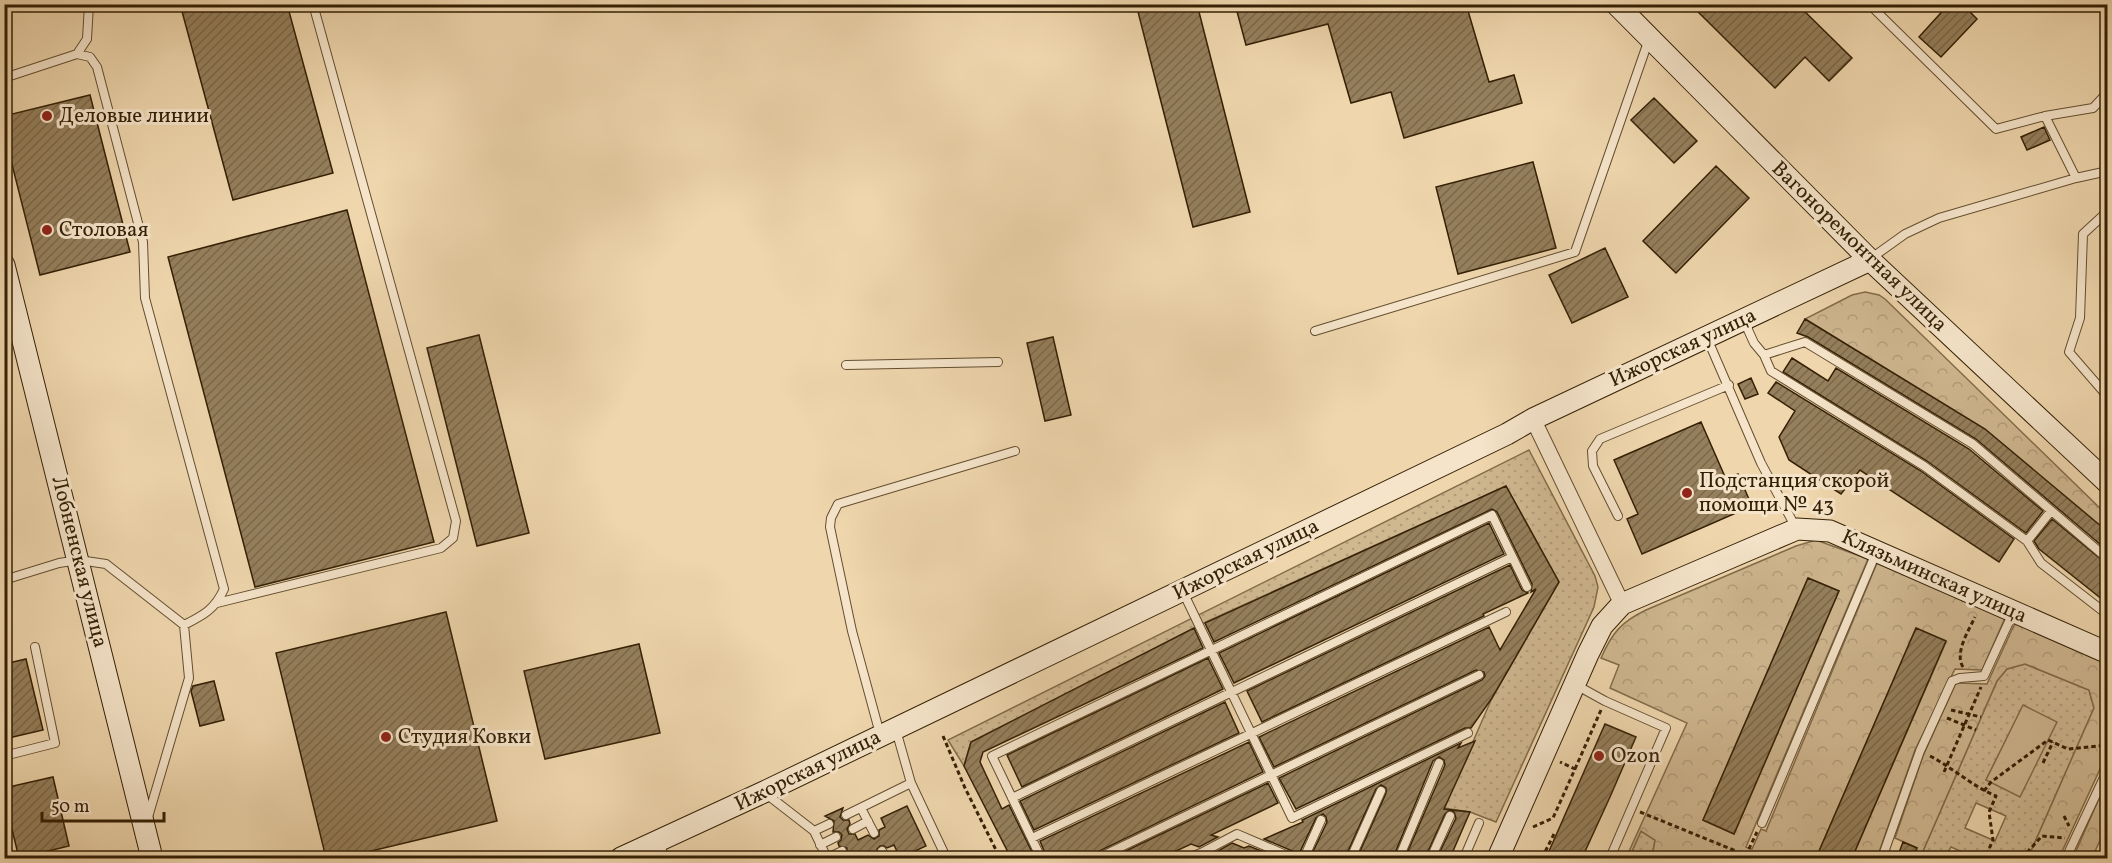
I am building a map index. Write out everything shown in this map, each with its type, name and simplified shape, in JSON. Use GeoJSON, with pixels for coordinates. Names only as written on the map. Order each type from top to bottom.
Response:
{"type":"FeatureCollection","features":[{"type":"Feature","properties":{"kind":"street","name":"Вагоноремонтная улица"},"geometry":{"type":"LineString","coordinates":[[1616,4],[1870,260],[2108,483]]}},
{"type":"Feature","properties":{"kind":"street","name":"Ижорская улица"},"geometry":{"type":"LineString","coordinates":[[621,858],[662,850],[764,792],[1507,434],[1533,419],[1870,260]]}},
{"type":"Feature","properties":{"kind":"street","name":"Лобненская улица"},"geometry":{"type":"LineString","coordinates":[[4,265],[152,858]]}},
{"type":"Feature","properties":{"kind":"street"},"geometry":{"type":"LineString","coordinates":[[1533,419],[1622,604]]}},
{"type":"Feature","properties":{"kind":"street","name":"Клязьминская улица"},"geometry":{"type":"LineString","coordinates":[[1498,858],[1602,626],[1622,604],[1797,529],[1830,531],[2108,653]]}},
{"type":"Feature","properties":{"kind":"lane"},"geometry":{"type":"LineString","coordinates":[[76,54],[87,39],[89,4]]}},
{"type":"Feature","properties":{"kind":"lane"},"geometry":{"type":"LineString","coordinates":[[217,603],[441,548],[453,538],[456,521],[313,4]]}},
{"type":"Feature","properties":{"kind":"lane"},"geometry":{"type":"LineString","coordinates":[[1869,4],[1996,129],[2045,116],[2093,108],[2108,92]]}},
{"type":"Feature","properties":{"kind":"lane"},"geometry":{"type":"LineString","coordinates":[[1316,331],[1575,252],[1649,38]]}},
{"type":"Feature","properties":{"kind":"lane"},"geometry":{"type":"LineString","coordinates":[[4,78],[76,54],[90,57],[97,67],[143,242],[145,298],[224,589],[217,603],[199,618],[184,624]]}},
{"type":"Feature","properties":{"kind":"lane"},"geometry":{"type":"LineString","coordinates":[[2045,116],[2076,178]]}},
{"type":"Feature","properties":{"kind":"lane"},"geometry":{"type":"LineString","coordinates":[[1870,260],[1905,234],[1940,218],[2076,178],[2107,172],[2108,180]]}},
{"type":"Feature","properties":{"kind":"lane"},"geometry":{"type":"LineString","coordinates":[[2108,211],[2083,234],[2080,318],[2069,352],[2108,397]]}},
{"type":"Feature","properties":{"kind":"lane"},"geometry":{"type":"LineString","coordinates":[[1743,320],[1771,371],[1924,466],[2027,541],[2041,563],[2108,615]]}},
{"type":"Feature","properties":{"kind":"lane"},"geometry":{"type":"LineString","coordinates":[[1707,337],[1761,463],[1797,529]]}},
{"type":"Feature","properties":{"kind":"lane"},"geometry":{"type":"LineString","coordinates":[[1764,355],[1805,342],[1972,444],[2108,559]]}},
{"type":"Feature","properties":{"kind":"lane"},"geometry":{"type":"LineString","coordinates":[[846,365],[998,362]]}},
{"type":"Feature","properties":{"kind":"lane"},"geometry":{"type":"LineString","coordinates":[[1618,516],[1593,466],[1592,451],[1600,439],[1729,385]]}},
{"type":"Feature","properties":{"kind":"lane"},"geometry":{"type":"LineString","coordinates":[[932,858],[944,853],[888,732],[852,631],[830,527],[831,518],[838,504],[1015,451]]}},
{"type":"Feature","properties":{"kind":"lane"},"geometry":{"type":"LineString","coordinates":[[2027,541],[2051,511]]}},
{"type":"Feature","properties":{"kind":"lane"},"geometry":{"type":"LineString","coordinates":[[1041,858],[992,756],[1492,515],[1527,587]]}},
{"type":"Feature","properties":{"kind":"lane"},"geometry":{"type":"LineString","coordinates":[[1762,823],[1877,551]]}},
{"type":"Feature","properties":{"kind":"lane"},"geometry":{"type":"LineString","coordinates":[[1012,798],[1512,557]]}},
{"type":"Feature","properties":{"kind":"lane"},"geometry":{"type":"LineString","coordinates":[[4,580],[59,563],[79,560],[106,564],[184,624],[189,678],[145,830]]}},
{"type":"Feature","properties":{"kind":"lane"},"geometry":{"type":"LineString","coordinates":[[1182,590],[1292,818],[1468,733]]}},
{"type":"Feature","properties":{"kind":"lane"},"geometry":{"type":"LineString","coordinates":[[1032,838],[1506,612]]}},
{"type":"Feature","properties":{"kind":"lane"},"geometry":{"type":"LineString","coordinates":[[1882,858],[1920,752],[1952,681],[1984,676],[2014,612]]}},
{"type":"Feature","properties":{"kind":"lane"},"geometry":{"type":"LineString","coordinates":[[4,756],[55,743],[35,647]]}},
{"type":"Feature","properties":{"kind":"lane"},"geometry":{"type":"LineString","coordinates":[[1098,858],[1479,675]]}},
{"type":"Feature","properties":{"kind":"lane"},"geometry":{"type":"LineString","coordinates":[[1575,684],[1605,701],[1666,728],[1610,858]]}},
{"type":"Feature","properties":{"kind":"lane"},"geometry":{"type":"LineString","coordinates":[[1399,858],[1439,763]]}},
{"type":"Feature","properties":{"kind":"lane"},"geometry":{"type":"LineString","coordinates":[[2066,858],[2108,769]]}},
{"type":"Feature","properties":{"kind":"lane"},"geometry":{"type":"LineString","coordinates":[[846,815],[911,783]]}},
{"type":"Feature","properties":{"kind":"lane"},"geometry":{"type":"LineString","coordinates":[[1352,858],[1381,791]]}},
{"type":"Feature","properties":{"kind":"lane"},"geometry":{"type":"LineString","coordinates":[[764,792],[814,831],[827,858],[842,851]]}},
{"type":"Feature","properties":{"kind":"lane"},"geometry":{"type":"LineString","coordinates":[[861,808],[873,833]]}},
{"type":"Feature","properties":{"kind":"lane"},"geometry":{"type":"LineString","coordinates":[[1431,858],[1450,816]]}},
{"type":"Feature","properties":{"kind":"lane"},"geometry":{"type":"LineString","coordinates":[[1304,858],[1321,820]]}},
{"type":"Feature","properties":{"kind":"lane"},"geometry":{"type":"LineString","coordinates":[[853,829],[868,821]]}},
{"type":"Feature","properties":{"kind":"lane"},"geometry":{"type":"LineString","coordinates":[[814,831],[829,824]]}},
{"type":"Feature","properties":{"kind":"lane"},"geometry":{"type":"LineString","coordinates":[[1464,858],[1479,824]]}},
{"type":"Feature","properties":{"kind":"lane"},"geometry":{"type":"LineString","coordinates":[[1188,858],[1238,834],[1293,858]]}},
{"type":"Feature","properties":{"kind":"lane"},"geometry":{"type":"LineString","coordinates":[[820,845],[836,837]]}},
{"type":"Feature","properties":{"kind":"lane"},"geometry":{"type":"LineString","coordinates":[[1201,853],[1215,858]]}},
{"type":"Feature","properties":{"kind":"path"},"geometry":{"type":"LineString","coordinates":[[1970,678],[1960,662],[1959,654],[1975,616]]}},
{"type":"Feature","properties":{"kind":"path"},"geometry":{"type":"LineString","coordinates":[[1944,772],[1984,676]]}},
{"type":"Feature","properties":{"kind":"path"},"geometry":{"type":"LineString","coordinates":[[1530,834],[1534,825],[1553,818],[1605,701]]}},
{"type":"Feature","properties":{"kind":"path"},"geometry":{"type":"LineString","coordinates":[[1939,710],[1981,717]]}},
{"type":"Feature","properties":{"kind":"path"},"geometry":{"type":"LineString","coordinates":[[1939,710],[1976,730]]}},
{"type":"Feature","properties":{"kind":"path"},"geometry":{"type":"LineString","coordinates":[[943,736],[965,788],[1000,858]]}},
{"type":"Feature","properties":{"kind":"path"},"geometry":{"type":"LineString","coordinates":[[1984,791],[1990,782],[2048,740],[2068,749],[2108,745]]}},
{"type":"Feature","properties":{"kind":"path"},"geometry":{"type":"LineString","coordinates":[[2043,763],[2053,742]]}},
{"type":"Feature","properties":{"kind":"path"},"geometry":{"type":"LineString","coordinates":[[1920,752],[1947,765],[1984,791],[1996,796],[1989,812],[1993,840],[1985,858]]}},
{"type":"Feature","properties":{"kind":"path"},"geometry":{"type":"LineString","coordinates":[[1543,755],[1575,769]]}},
{"type":"Feature","properties":{"kind":"path"},"geometry":{"type":"LineString","coordinates":[[1631,808],[1753,858]]}},
{"type":"Feature","properties":{"kind":"path"},"geometry":{"type":"LineString","coordinates":[[1738,858],[1746,855],[1762,823]]}},
{"type":"Feature","properties":{"kind":"path"},"geometry":{"type":"LineString","coordinates":[[1542,858],[1554,834]]}},
{"type":"Feature","properties":{"kind":"path"},"geometry":{"type":"LineString","coordinates":[[2022,858],[2042,836],[2076,838]]}},
{"type":"Feature","properties":{"kind":"green space"},"geometry":{"type":"Polygon","coordinates":[[[1865,292],[1885,299],[2107,515],[2107,532],[1985,429],[1805,319],[1852,295],[1865,292]]]}},
{"type":"Feature","properties":{"kind":"green space"},"geometry":{"type":"Polygon","coordinates":[[[1529,450],[1595,576],[1598,587],[1594,607],[1496,822],[1470,812],[1444,808],[1492,698],[1559,582],[1506,486],[1208,621],[971,742],[964,766],[948,740],[1529,450]]]}},
{"type":"Feature","properties":{"kind":"green space"},"geometry":{"type":"Polygon","coordinates":[[[1816,540],[1868,559],[1746,847],[1752,849],[1761,829],[1766,831],[1877,563],[2005,618],[1982,670],[1955,669],[1915,750],[1877,858],[1852,858],[1946,642],[1916,628],[1816,858],[1652,858],[1655,840],[1641,831],[1629,858],[1626,858],[1687,723],[1610,688],[1619,665],[1601,658],[1609,642],[1618,629],[1646,610],[1796,546],[1816,540]],[[1808,578],[1703,820],[1734,834],[1839,591],[1808,578]]]}},
{"type":"Feature","properties":{"kind":"green space"},"geometry":{"type":"Polygon","coordinates":[[[2015,623],[2107,663],[2107,754],[2059,858],[2028,858],[2094,708],[2089,690],[2025,664],[2007,669],[1997,681],[1920,858],[1913,858],[1917,848],[1895,838],[1923,756],[1956,683],[1987,684],[2015,623]]]}},
{"type":"Feature","properties":{"kind":"green space"},"geometry":{"type":"Polygon","coordinates":[[[2025,664],[2089,690],[2094,708],[2028,858],[1976,858],[1951,847],[1945,858],[1920,858],[1997,681],[2007,669],[2025,664]],[[2023,706],[1986,780],[2020,796],[2023,706]],[[1976,803],[1965,828],[1995,841],[2006,816],[1976,803]]]}},
{"type":"Feature","properties":{"kind":"green space"},"geometry":{"type":"Polygon","coordinates":[[[2023,705],[2057,722],[2020,797],[1986,780],[2023,705]]]}},
{"type":"Feature","properties":{"kind":"green space"},"geometry":{"type":"Polygon","coordinates":[[[2107,780],[2107,825],[2092,858],[2073,858],[2107,780]]]}},
{"type":"Feature","properties":{"kind":"green space"},"geometry":{"type":"Polygon","coordinates":[[[1641,831],[1655,840],[1652,858],[1629,858],[1641,831]]]}},
{"type":"Feature","properties":{"kind":"building"},"geometry":{"type":"Polygon","coordinates":[[[180,4],[287,4],[333,173],[233,200],[180,4]]]}},
{"type":"Feature","properties":{"kind":"building"},"geometry":{"type":"Polygon","coordinates":[[[1136,4],[1197,4],[1250,212],[1193,227],[1136,4]]]}},
{"type":"Feature","properties":{"kind":"building"},"geometry":{"type":"Polygon","coordinates":[[[1235,4],[1466,4],[1489,82],[1514,75],[1522,103],[1404,138],[1391,92],[1351,103],[1328,24],[1246,45],[1235,4]]]}},
{"type":"Feature","properties":{"kind":"building"},"geometry":{"type":"Polygon","coordinates":[[[1690,4],[1797,4],[1852,58],[1829,81],[1805,57],[1775,88],[1690,4]]]}},
{"type":"Feature","properties":{"kind":"building"},"geometry":{"type":"Polygon","coordinates":[[[1949,4],[1973,4],[1968,10],[1977,19],[1941,57],[1919,37],[1949,4]]]}},
{"type":"Feature","properties":{"kind":"building"},"geometry":{"type":"Polygon","coordinates":[[[90,95],[130,252],[40,275],[4,133],[4,116],[90,95]]]}},
{"type":"Feature","properties":{"kind":"building"},"geometry":{"type":"Polygon","coordinates":[[[1654,98],[1697,141],[1674,163],[1631,120],[1654,98]]]}},
{"type":"Feature","properties":{"kind":"building"},"geometry":{"type":"Polygon","coordinates":[[[2044,127],[2050,140],[2027,150],[2021,137],[2044,127]]]}},
{"type":"Feature","properties":{"kind":"building"},"geometry":{"type":"Polygon","coordinates":[[[1533,162],[1556,248],[1458,274],[1436,187],[1533,162]]]}},
{"type":"Feature","properties":{"kind":"building"},"geometry":{"type":"Polygon","coordinates":[[[1716,166],[1749,198],[1676,273],[1643,241],[1716,166]]]}},
{"type":"Feature","properties":{"kind":"building"},"geometry":{"type":"Polygon","coordinates":[[[347,210],[434,542],[255,587],[168,257],[347,210]]]}},
{"type":"Feature","properties":{"kind":"building"},"geometry":{"type":"Polygon","coordinates":[[[1605,248],[1628,297],[1572,323],[1549,275],[1605,248]]]}},
{"type":"Feature","properties":{"kind":"building"},"geometry":{"type":"Polygon","coordinates":[[[1805,319],[1985,429],[2108,532],[2108,551],[1976,439],[1808,337],[1797,333],[1805,319]]]}},
{"type":"Feature","properties":{"kind":"building"},"geometry":{"type":"Polygon","coordinates":[[[479,335],[529,533],[477,546],[427,348],[479,335]]]}},
{"type":"Feature","properties":{"kind":"building"},"geometry":{"type":"Polygon","coordinates":[[[1053,337],[1071,415],[1045,421],[1027,343],[1053,337]]]}},
{"type":"Feature","properties":{"kind":"building"},"geometry":{"type":"Polygon","coordinates":[[[1792,358],[1828,381],[1836,368],[1969,449],[2043,511],[2026,533],[1927,461],[1783,372],[1792,358]]]}},
{"type":"Feature","properties":{"kind":"building"},"geometry":{"type":"Polygon","coordinates":[[[1751,378],[1758,394],[1745,399],[1738,384],[1751,378]]]}},
{"type":"Feature","properties":{"kind":"building"},"geometry":{"type":"Polygon","coordinates":[[[1776,382],[1921,471],[2014,539],[1999,562],[1860,470],[1841,494],[1789,460],[1779,437],[1795,411],[1768,393],[1776,382]]]}},
{"type":"Feature","properties":{"kind":"building","name":"Подстанция скорой помощи № 43"},"geometry":{"type":"Polygon","coordinates":[[[1701,422],[1726,479],[1738,474],[1752,506],[1642,554],[1627,519],[1638,514],[1614,460],[1701,422]]]}},
{"type":"Feature","properties":{"kind":"building"},"geometry":{"type":"Polygon","coordinates":[[[1506,486],[1559,582],[1492,698],[1471,728],[1465,728],[1296,809],[1279,778],[1482,680],[1485,676],[1484,672],[1476,670],[1274,767],[1259,737],[1489,627],[1500,650],[1536,589],[1531,592],[1532,584],[1497,512],[1492,509],[1214,642],[1205,623],[1506,486]]]}},
{"type":"Feature","properties":{"kind":"building"},"geometry":{"type":"Polygon","coordinates":[[[2052,519],[2108,565],[2108,604],[2039,549],[2034,541],[2052,519]]]}},
{"type":"Feature","properties":{"kind":"building"},"geometry":{"type":"Polygon","coordinates":[[[1489,523],[1504,554],[1234,683],[1219,653],[1489,523]]]}},
{"type":"Feature","properties":{"kind":"building"},"geometry":{"type":"Polygon","coordinates":[[[1510,565],[1522,590],[1528,593],[1262,722],[1247,691],[1510,565]]]}},
{"type":"Feature","properties":{"kind":"building"},"geometry":{"type":"Polygon","coordinates":[[[1808,578],[1839,591],[1734,834],[1703,820],[1808,578]]]}},
{"type":"Feature","properties":{"kind":"building"},"geometry":{"type":"Polygon","coordinates":[[[446,612],[497,821],[342,858],[326,858],[276,653],[446,612]]]}},
{"type":"Feature","properties":{"kind":"building"},"geometry":{"type":"Polygon","coordinates":[[[1194,628],[1203,648],[983,752],[980,762],[1002,809],[1009,805],[1035,858],[1011,858],[964,766],[971,742],[1194,628]]]}},
{"type":"Feature","properties":{"kind":"building"},"geometry":{"type":"Polygon","coordinates":[[[1916,628],[1946,641],[1852,858],[1816,858],[1916,628]]]}},
{"type":"Feature","properties":{"kind":"building"},"geometry":{"type":"Polygon","coordinates":[[[639,644],[660,733],[545,759],[524,671],[639,644]]]}},
{"type":"Feature","properties":{"kind":"building"},"geometry":{"type":"Polygon","coordinates":[[[1208,658],[1223,689],[1022,787],[1007,755],[1208,658]]]}},
{"type":"Feature","properties":{"kind":"building"},"geometry":{"type":"Polygon","coordinates":[[[26,659],[43,730],[4,739],[4,664],[26,659]]]}},
{"type":"Feature","properties":{"kind":"building"},"geometry":{"type":"Polygon","coordinates":[[[214,681],[224,720],[200,726],[191,691],[193,686],[214,681]]]}},
{"type":"Feature","properties":{"kind":"building"},"geometry":{"type":"Polygon","coordinates":[[[1225,702],[1239,733],[1034,830],[1020,801],[1225,702]]]}},
{"type":"Feature","properties":{"kind":"building"},"geometry":{"type":"Polygon","coordinates":[[[1605,724],[1636,737],[1610,797],[1582,858],[1546,858],[1605,724]]]}},
{"type":"Feature","properties":{"kind":"building"},"geometry":{"type":"Polygon","coordinates":[[[1475,741],[1444,809],[1470,812],[1450,858],[1437,858],[1456,818],[1454,812],[1450,810],[1445,814],[1425,858],[1405,858],[1445,765],[1444,760],[1439,757],[1433,761],[1393,858],[1357,858],[1386,793],[1386,788],[1381,785],[1376,789],[1345,858],[1310,858],[1327,822],[1323,814],[1316,818],[1298,856],[1295,852],[1264,839],[1303,822],[1302,820],[1461,743],[1458,748],[1475,741]]]}},
{"type":"Feature","properties":{"kind":"building"},"geometry":{"type":"Polygon","coordinates":[[[1249,742],[1263,772],[1095,853],[1092,858],[1047,858],[1040,841],[1249,742]]]}},
{"type":"Feature","properties":{"kind":"building"},"geometry":{"type":"Polygon","coordinates":[[[53,777],[69,846],[19,858],[4,797],[4,788],[53,777]]]}},
{"type":"Feature","properties":{"kind":"building"},"geometry":{"type":"Polygon","coordinates":[[[1268,783],[1278,803],[1211,835],[1218,837],[1199,847],[1191,844],[1161,858],[1111,858],[1268,783]]]}},
{"type":"Feature","properties":{"kind":"building"},"geometry":{"type":"Polygon","coordinates":[[[907,806],[926,846],[900,858],[894,845],[887,848],[880,846],[877,854],[866,858],[846,858],[847,848],[839,846],[838,843],[842,835],[839,832],[833,832],[834,821],[825,816],[843,808],[840,817],[843,820],[849,820],[850,824],[847,829],[849,834],[855,834],[858,840],[868,835],[874,839],[879,836],[879,830],[885,827],[881,818],[907,806]]]}},
{"type":"Feature","properties":{"kind":"building"},"geometry":{"type":"Polygon","coordinates":[[[1903,842],[1917,848],[1913,858],[1897,858],[1903,842]]]}},
{"type":"Feature","properties":{"kind":"building"},"geometry":{"type":"Polygon","coordinates":[[[1232,843],[1244,848],[1249,846],[1279,858],[1221,858],[1216,852],[1232,843]]]}},
{"type":"Feature","properties":{"kind":"place","name":"Деловые линии"},"geometry":{"type":"Point","coordinates":[47,116]}},
{"type":"Feature","properties":{"kind":"place","name":"Столовая"},"geometry":{"type":"Point","coordinates":[47,230]}},
{"type":"Feature","properties":{"kind":"place","name":"Подстанция скорой помощи № 43"},"geometry":{"type":"Point","coordinates":[1687,493]}},
{"type":"Feature","properties":{"kind":"place","name":"Студия Ковки"},"geometry":{"type":"Point","coordinates":[386,737]}},
{"type":"Feature","properties":{"kind":"place","name":"Ozon"},"geometry":{"type":"Point","coordinates":[1599,756]}}]}
